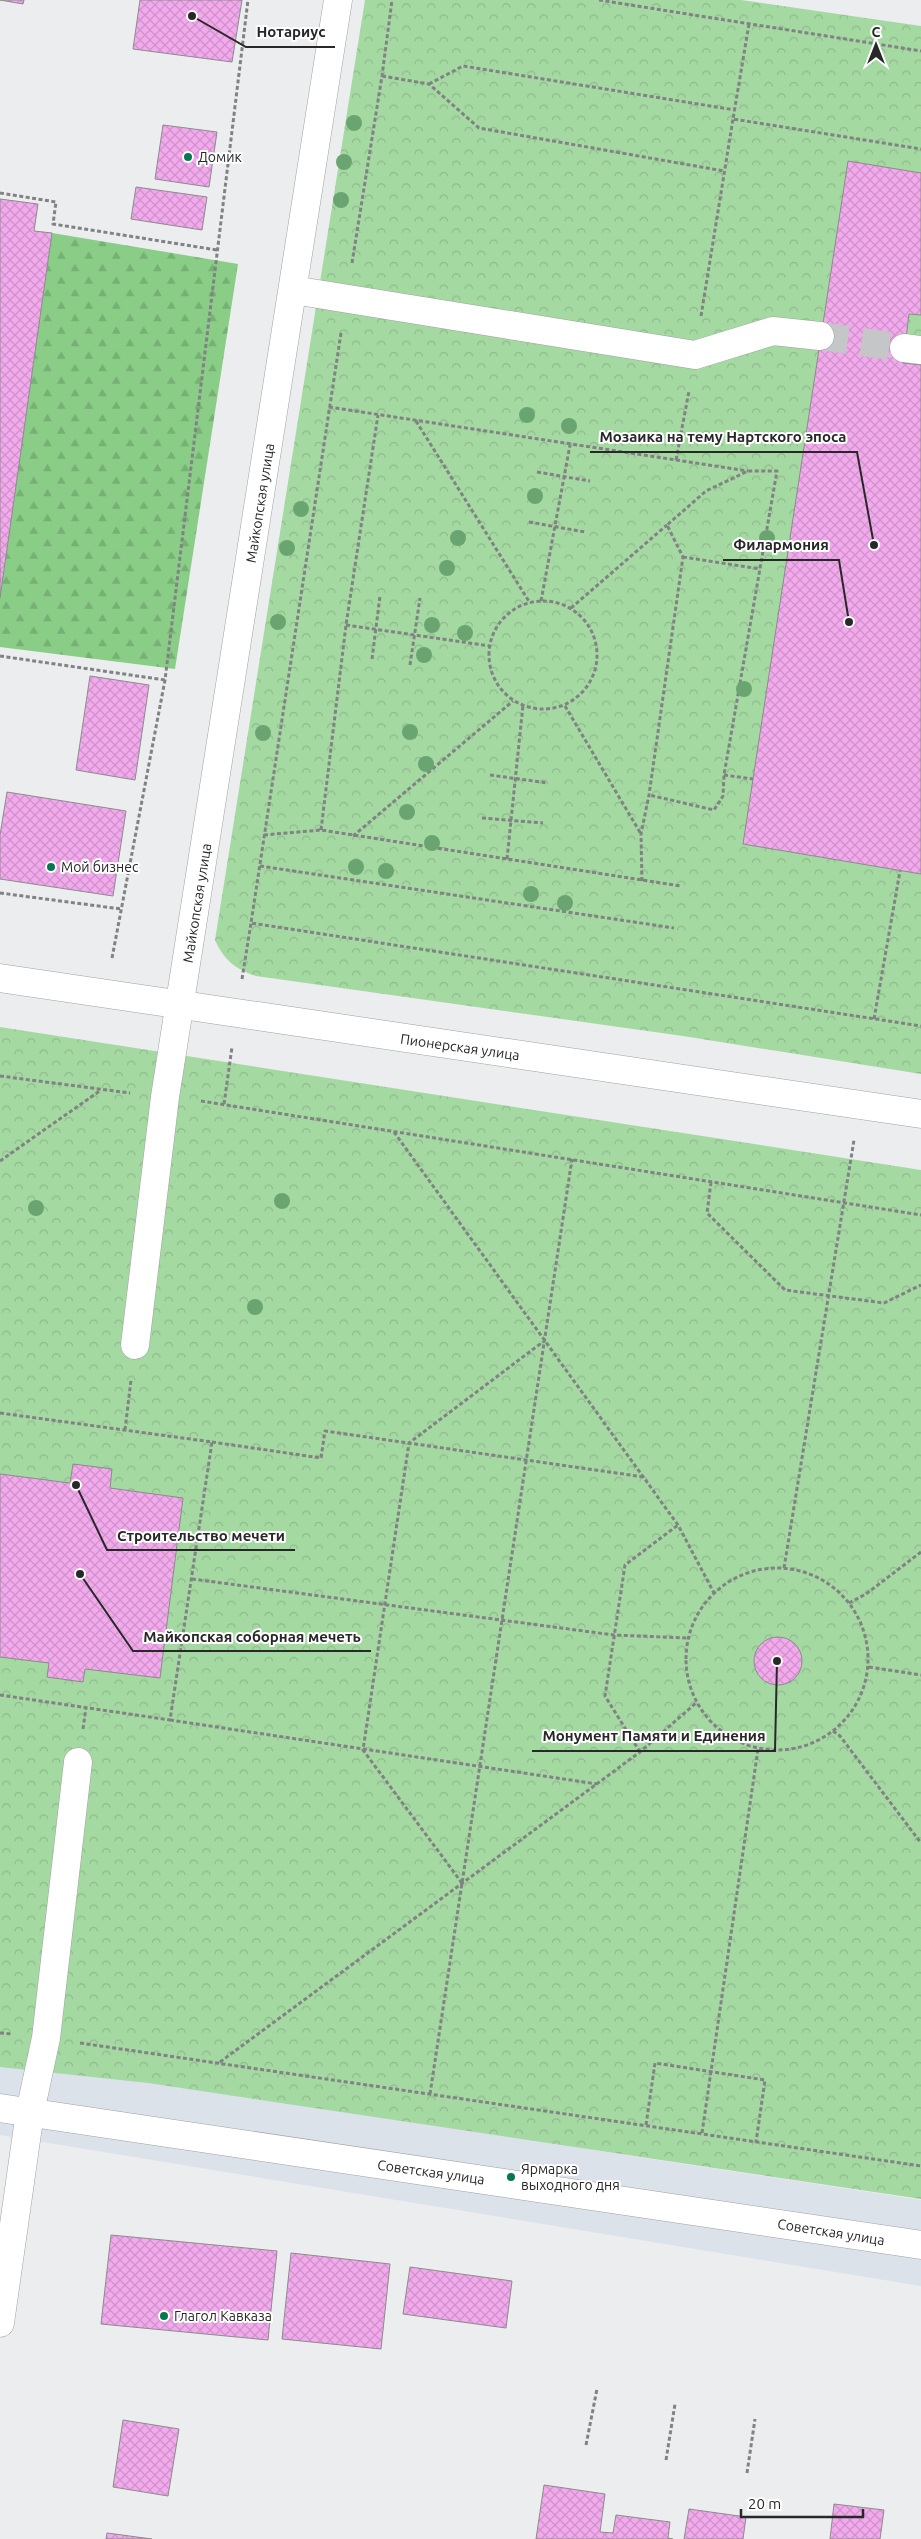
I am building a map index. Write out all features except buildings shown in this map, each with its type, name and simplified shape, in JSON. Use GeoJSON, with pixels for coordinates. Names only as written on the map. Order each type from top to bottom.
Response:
{"type":"FeatureCollection","features":[{"type":"Feature","properties":{"kind":"street","name":"Майкопская улица"},"geometry":{"type":"LineString","coordinates":[[135,1345],[165,1097],[338,0]]}},
{"type":"Feature","properties":{"kind":"street"},"geometry":{"type":"LineString","coordinates":[[293,290],[695,355],[774,331],[820,336]]}},
{"type":"Feature","properties":{"kind":"street","name":"Пионерская улица"},"geometry":{"type":"LineString","coordinates":[[0,978],[921,1114]]}},
{"type":"Feature","properties":{"kind":"street"},"geometry":{"type":"LineString","coordinates":[[0,2323],[30,2112],[46,2038],[78,1762]]}},
{"type":"Feature","properties":{"kind":"street","name":"Советская улица"},"geometry":{"type":"LineString","coordinates":[[0,2108],[921,2245]]}},
{"type":"Feature","properties":{"kind":"path"},"geometry":{"type":"LineString","coordinates":[[112,958],[165,680],[248,0]]}},
{"type":"Feature","properties":{"kind":"path"},"geometry":{"type":"LineString","coordinates":[[392,0],[382,76],[329,407],[251,923],[921,1026]]}},
{"type":"Feature","properties":{"kind":"path"},"geometry":{"type":"LineString","coordinates":[[599,0],[921,51]]}},
{"type":"Feature","properties":{"kind":"path"},"geometry":{"type":"LineString","coordinates":[[707,280],[749,24]]}},
{"type":"Feature","properties":{"kind":"path"},"geometry":{"type":"LineString","coordinates":[[429,84],[463,66],[735,110]]}},
{"type":"Feature","properties":{"kind":"path"},"geometry":{"type":"LineString","coordinates":[[382,76],[429,84],[479,128],[724,171]]}},
{"type":"Feature","properties":{"kind":"path"},"geometry":{"type":"LineString","coordinates":[[733,119],[921,149]]}},
{"type":"Feature","properties":{"kind":"path"},"geometry":{"type":"LineString","coordinates":[[0,193],[56,202],[53,224],[217,250]]}},
{"type":"Feature","properties":{"kind":"path"},"geometry":{"type":"LineString","coordinates":[[329,407],[748,471],[777,470],[724,775],[723,796],[714,810],[649,795]]}},
{"type":"Feature","properties":{"kind":"path"},"geometry":{"type":"LineString","coordinates":[[321,830],[346,625],[378,415]]}},
{"type":"Feature","properties":{"kind":"path"},"geometry":{"type":"LineString","coordinates":[[416,420],[530,603]]}},
{"type":"Feature","properties":{"kind":"path"},"geometry":{"type":"LineString","coordinates":[[676,460],[684,421]]}},
{"type":"Feature","properties":{"kind":"path"},"geometry":{"type":"LineString","coordinates":[[541,601],[570,445]]}},
{"type":"Feature","properties":{"kind":"path"},"geometry":{"type":"LineString","coordinates":[[571,608],[706,491],[748,471]]}},
{"type":"Feature","properties":{"kind":"path"},"geometry":{"type":"LineString","coordinates":[[537,472],[590,481]]}},
{"type":"Feature","properties":{"kind":"path"},"geometry":{"type":"LineString","coordinates":[[529,522],[585,532]]}},
{"type":"Feature","properties":{"kind":"path"},"geometry":{"type":"LineString","coordinates":[[642,881],[641,834],[649,795],[683,558],[667,525]]}},
{"type":"Feature","properties":{"kind":"path"},"geometry":{"type":"LineString","coordinates":[[683,558],[760,569]]}},
{"type":"Feature","properties":{"kind":"path"},"geometry":{"type":"LineString","coordinates":[[372,659],[380,596]]}},
{"type":"Feature","properties":{"kind":"path"},"geometry":{"type":"LineString","coordinates":[[410,666],[420,598]]}},
{"type":"Feature","properties":{"kind":"path"},"geometry":{"type":"LineString","coordinates":[[541,601],[555,602],[571,608],[584,619],[594,634],[598,650],[597,668],[590,683],[579,697],[565,706],[548,710],[531,708],[513,701],[499,688],[490,672],[488,653],[492,634],[503,618],[518,606],[541,601]]}},
{"type":"Feature","properties":{"kind":"path"},"geometry":{"type":"LineString","coordinates":[[346,625],[490,646]]}},
{"type":"Feature","properties":{"kind":"path"},"geometry":{"type":"LineString","coordinates":[[0,656],[165,680]]}},
{"type":"Feature","properties":{"kind":"path"},"geometry":{"type":"LineString","coordinates":[[353,836],[513,701]]}},
{"type":"Feature","properties":{"kind":"path"},"geometry":{"type":"LineString","coordinates":[[506,859],[523,705]]}},
{"type":"Feature","properties":{"kind":"path"},"geometry":{"type":"LineString","coordinates":[[565,706],[641,834]]}},
{"type":"Feature","properties":{"kind":"path"},"geometry":{"type":"LineString","coordinates":[[490,775],[548,783]]}},
{"type":"Feature","properties":{"kind":"path"},"geometry":{"type":"LineString","coordinates":[[724,775],[753,779]]}},
{"type":"Feature","properties":{"kind":"path"},"geometry":{"type":"LineString","coordinates":[[482,818],[543,823]]}},
{"type":"Feature","properties":{"kind":"path"},"geometry":{"type":"LineString","coordinates":[[264,835],[321,830],[681,886]]}},
{"type":"Feature","properties":{"kind":"path"},"geometry":{"type":"LineString","coordinates":[[260,866],[674,928]]}},
{"type":"Feature","properties":{"kind":"path"},"geometry":{"type":"LineString","coordinates":[[874,1019],[900,871]]}},
{"type":"Feature","properties":{"kind":"path"},"geometry":{"type":"LineString","coordinates":[[0,892],[121,909]]}},
{"type":"Feature","properties":{"kind":"path"},"geometry":{"type":"LineString","coordinates":[[0,1076],[165,1097],[572,1159],[921,1215]]}},
{"type":"Feature","properties":{"kind":"path"},"geometry":{"type":"LineString","coordinates":[[0,1161],[101,1089]]}},
{"type":"Feature","properties":{"kind":"path"},"geometry":{"type":"LineString","coordinates":[[784,1568],[859,1105]]}},
{"type":"Feature","properties":{"kind":"path"},"geometry":{"type":"LineString","coordinates":[[394,1132],[644,1477],[678,1526],[714,1593]]}},
{"type":"Feature","properties":{"kind":"path"},"geometry":{"type":"LineString","coordinates":[[430,2094],[572,1159]]}},
{"type":"Feature","properties":{"kind":"path"},"geometry":{"type":"LineString","coordinates":[[711,1182],[708,1213],[785,1290],[884,1303],[921,1285]]}},
{"type":"Feature","properties":{"kind":"path"},"geometry":{"type":"LineString","coordinates":[[462,1884],[363,1750],[408,1443],[544,1341]]}},
{"type":"Feature","properties":{"kind":"path"},"geometry":{"type":"LineString","coordinates":[[125,1430],[135,1345]]}},
{"type":"Feature","properties":{"kind":"path"},"geometry":{"type":"LineString","coordinates":[[0,1413],[321,1458],[325,1431],[644,1477]]}},
{"type":"Feature","properties":{"kind":"path"},"geometry":{"type":"LineString","coordinates":[[170,1720],[212,1442]]}},
{"type":"Feature","properties":{"kind":"path"},"geometry":{"type":"LineString","coordinates":[[640,1752],[605,1696],[614,1635],[626,1565],[678,1526]]}},
{"type":"Feature","properties":{"kind":"path"},"geometry":{"type":"LineString","coordinates":[[849,1603],[866,1594],[921,1552]]}},
{"type":"Feature","properties":{"kind":"path"},"geometry":{"type":"LineString","coordinates":[[759,1568],[784,1568],[804,1572],[829,1584],[849,1603],[861,1623],[868,1644],[868,1668],[859,1699],[851,1714],[833,1731],[809,1744],[783,1750],[758,1749],[732,1738],[712,1722],[696,1703],[688,1682],[686,1659],[688,1638],[699,1614],[714,1593],[733,1580],[759,1568]]}},
{"type":"Feature","properties":{"kind":"path"},"geometry":{"type":"LineString","coordinates":[[192,1579],[614,1635],[688,1638]]}},
{"type":"Feature","properties":{"kind":"path"},"geometry":{"type":"LineString","coordinates":[[868,1668],[921,1675]]}},
{"type":"Feature","properties":{"kind":"path"},"geometry":{"type":"LineString","coordinates":[[0,1696],[597,1784]]}},
{"type":"Feature","properties":{"kind":"path"},"geometry":{"type":"LineString","coordinates":[[219,2063],[640,1752],[696,1703]]}},
{"type":"Feature","properties":{"kind":"path"},"geometry":{"type":"LineString","coordinates":[[833,1731],[840,1736],[921,1843]]}},
{"type":"Feature","properties":{"kind":"path"},"geometry":{"type":"LineString","coordinates":[[702,2134],[758,1749]]}},
{"type":"Feature","properties":{"kind":"path"},"geometry":{"type":"LineString","coordinates":[[46,2038],[921,2166]]}},
{"type":"Feature","properties":{"kind":"path"},"geometry":{"type":"LineString","coordinates":[[646,2125],[655,2064],[765,2080],[756,2142]]}},
{"type":"Feature","properties":{"kind":"path"},"geometry":{"type":"LineString","coordinates":[[586,2444],[597,2389]]}},
{"type":"Feature","properties":{"kind":"path"},"geometry":{"type":"LineString","coordinates":[[666,2460],[675,2404]]}},
{"type":"Feature","properties":{"kind":"path"},"geometry":{"type":"LineString","coordinates":[[747,2473],[756,2419]]}},
{"type":"Feature","properties":{"kind":"shaded area","name":"Ярмарка выходного дня"},"geometry":{"type":"Polygon","coordinates":[[[0,2049],[618,2154],[921,2200],[921,2286],[0,2135],[0,2049]]]}},
{"type":"Feature","properties":{"kind":"green space"},"geometry":{"type":"Polygon","coordinates":[[[365,0],[741,0],[921,26],[921,1074],[683,1036],[256,976],[236,967],[218,947],[215,940],[365,0]]]}},
{"type":"Feature","properties":{"kind":"green space"},"geometry":{"type":"Polygon","coordinates":[[[52,233],[238,264],[175,669],[0,647],[0,598],[52,233]]]}},
{"type":"Feature","properties":{"kind":"green space"},"geometry":{"type":"Polygon","coordinates":[[[0,1027],[921,1170],[921,2199],[148,2083],[0,2067],[0,1027]]]}},
{"type":"Feature","properties":{"kind":"tunnel"},"geometry":{"type":"LineString","coordinates":[[820,336],[904,348]]}},
{"type":"Feature","properties":{"kind":"place","name":"Нотариус"},"geometry":{"type":"Point","coordinates":[192,16]}},
{"type":"Feature","properties":{"kind":"place","name":"Домик"},"geometry":{"type":"Point","coordinates":[188,157]}},
{"type":"Feature","properties":{"kind":"place","name":"Мозаика на тему Нартского эпоса"},"geometry":{"type":"Point","coordinates":[874,545]}},
{"type":"Feature","properties":{"kind":"place","name":"Филармония"},"geometry":{"type":"Point","coordinates":[849,622]}},
{"type":"Feature","properties":{"kind":"place","name":"Мой бизнес"},"geometry":{"type":"Point","coordinates":[51,867]}},
{"type":"Feature","properties":{"kind":"place","name":"Строительство мечети"},"geometry":{"type":"Point","coordinates":[76,1485]}},
{"type":"Feature","properties":{"kind":"place","name":"Майкопская соборная мечеть"},"geometry":{"type":"Point","coordinates":[80,1574]}},
{"type":"Feature","properties":{"kind":"place","name":"Монумент Памяти и Единения"},"geometry":{"type":"Point","coordinates":[777,1661]}},
{"type":"Feature","properties":{"kind":"place","name":"Ярмарка выходного дня"},"geometry":{"type":"Point","coordinates":[511,2177]}},
{"type":"Feature","properties":{"kind":"place","name":"Глагол Кавказа"},"geometry":{"type":"Point","coordinates":[164,2316]}}]}
